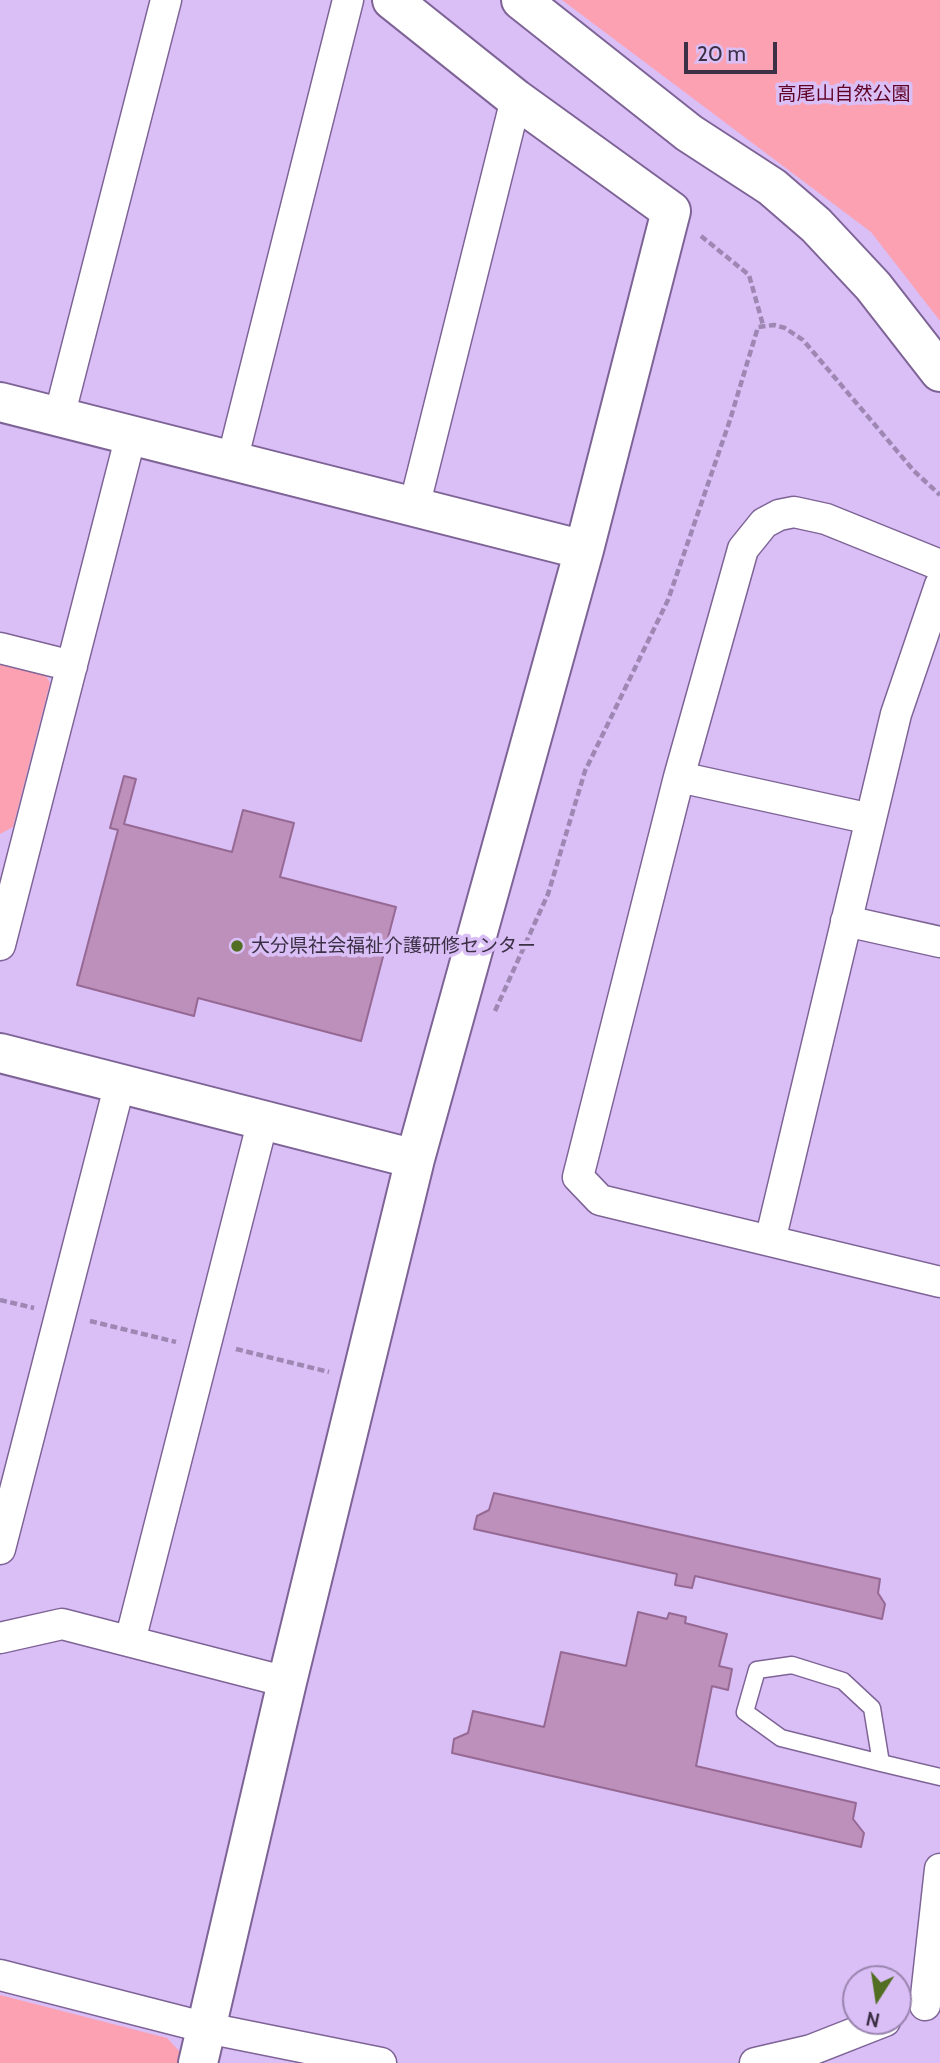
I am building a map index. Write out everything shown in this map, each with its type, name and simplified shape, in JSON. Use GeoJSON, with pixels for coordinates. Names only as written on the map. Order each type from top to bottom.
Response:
{"type":"FeatureCollection","features":[{"type":"Feature","properties":{"kind":"street"},"geometry":{"type":"LineString","coordinates":[[59,417],[166,0]]}},
{"type":"Feature","properties":{"kind":"street"},"geometry":{"type":"LineString","coordinates":[[232,461],[348,0]]}},
{"type":"Feature","properties":{"kind":"street"},"geometry":{"type":"LineString","coordinates":[[202,2046],[287,1682],[415,1159],[584,550],[671,211],[516,99],[392,0]]}},
{"type":"Feature","properties":{"kind":"street"},"geometry":{"type":"LineString","coordinates":[[521,0],[690,133],[772,187],[816,225],[873,286],[940,372]]}},
{"type":"Feature","properties":{"kind":"street"},"geometry":{"type":"LineString","coordinates":[[414,507],[516,99]]}},
{"type":"Feature","properties":{"kind":"street"},"geometry":{"type":"LineString","coordinates":[[0,402],[584,550]]}},
{"type":"Feature","properties":{"kind":"street"},"geometry":{"type":"LineString","coordinates":[[0,945],[12,852],[72,666],[131,435]]}},
{"type":"Feature","properties":{"kind":"street"},"geometry":{"type":"LineString","coordinates":[[940,565],[817,517],[794,512],[779,514],[764,523],[743,548],[679,777],[578,1177],[600,1200],[940,1282]]}},
{"type":"Feature","properties":{"kind":"street"},"geometry":{"type":"LineString","coordinates":[[770,1241],[896,715],[940,585]]}},
{"type":"Feature","properties":{"kind":"street"},"geometry":{"type":"LineString","coordinates":[[0,648],[72,666]]}},
{"type":"Feature","properties":{"kind":"street"},"geometry":{"type":"LineString","coordinates":[[679,777],[871,819]]}},
{"type":"Feature","properties":{"kind":"street"},"geometry":{"type":"LineString","coordinates":[[846,921],[940,942]]}},
{"type":"Feature","properties":{"kind":"street"},"geometry":{"type":"LineString","coordinates":[[0,1053],[415,1159]]}},
{"type":"Feature","properties":{"kind":"street"},"geometry":{"type":"LineString","coordinates":[[0,1549],[120,1083]]}},
{"type":"Feature","properties":{"kind":"street"},"geometry":{"type":"LineString","coordinates":[[130,1641],[263,1120]]}},
{"type":"Feature","properties":{"kind":"street"},"geometry":{"type":"LineString","coordinates":[[0,1638],[62,1624],[287,1682]]}},
{"type":"Feature","properties":{"kind":"street"},"geometry":{"type":"LineString","coordinates":[[912,2010],[933,2002],[940,1869]]}},
{"type":"Feature","properties":{"kind":"street"},"geometry":{"type":"LineString","coordinates":[[0,1975],[202,2046],[382,2063]]}},
{"type":"Feature","properties":{"kind":"street"},"geometry":{"type":"LineString","coordinates":[[755,2063],[811,2050],[850,2035]]}},
{"type":"Feature","properties":{"kind":"lane"},"geometry":{"type":"LineString","coordinates":[[881,1763],[872,1708],[843,1681],[792,1665],[757,1670],[745,1712],[781,1738],[881,1763],[940,1777]]}},
{"type":"Feature","properties":{"kind":"path"},"geometry":{"type":"LineString","coordinates":[[671,211],[749,275],[763,325]]}},
{"type":"Feature","properties":{"kind":"path"},"geometry":{"type":"LineString","coordinates":[[492,1016],[548,894],[585,771],[667,600],[730,420],[755,332],[763,325],[785,328],[803,340],[914,471],[940,495]]}},
{"type":"Feature","properties":{"kind":"path"},"geometry":{"type":"LineString","coordinates":[[0,1300],[361,1380]]}},
{"type":"Feature","properties":{"kind":"green space","name":"高尾山自然公園"},"geometry":{"type":"Polygon","coordinates":[[[562,0],[940,0],[940,321],[871,232],[562,0]]]}},
{"type":"Feature","properties":{"kind":"green space"},"geometry":{"type":"Polygon","coordinates":[[[0,658],[42,669],[50,683],[13,827],[0,834],[0,658]]]}},
{"type":"Feature","properties":{"kind":"green space"},"geometry":{"type":"Polygon","coordinates":[[[0,1995],[167,2038],[182,2054],[179,2063],[0,2063],[0,1995]]]}},
{"type":"Feature","properties":{"kind":"building","name":"大分県社会福祉介護研修センター"},"geometry":{"type":"Polygon","coordinates":[[[124,776],[136,779],[124,824],[232,852],[243,810],[294,823],[280,877],[396,907],[361,1041],[198,998],[194,1016],[77,985],[118,830],[110,828],[124,776]]]}},
{"type":"Feature","properties":{"kind":"building"},"geometry":{"type":"Polygon","coordinates":[[[494,1493],[880,1579],[878,1593],[885,1604],[882,1619],[695,1576],[692,1588],[675,1585],[677,1574],[474,1529],[477,1516],[489,1510],[494,1493]]]}},
{"type":"Feature","properties":{"kind":"building"},"geometry":{"type":"Polygon","coordinates":[[[638,1612],[667,1619],[669,1613],[686,1617],[685,1623],[727,1634],[719,1666],[732,1669],[728,1690],[712,1686],[696,1766],[856,1803],[853,1819],[864,1833],[861,1847],[452,1753],[454,1739],[468,1733],[473,1711],[544,1727],[561,1652],[626,1666],[638,1612]]]}},
{"type":"Feature","properties":{"kind":"place","name":"大分県社会福祉介護研修センター"},"geometry":{"type":"Point","coordinates":[237,946]}}]}
